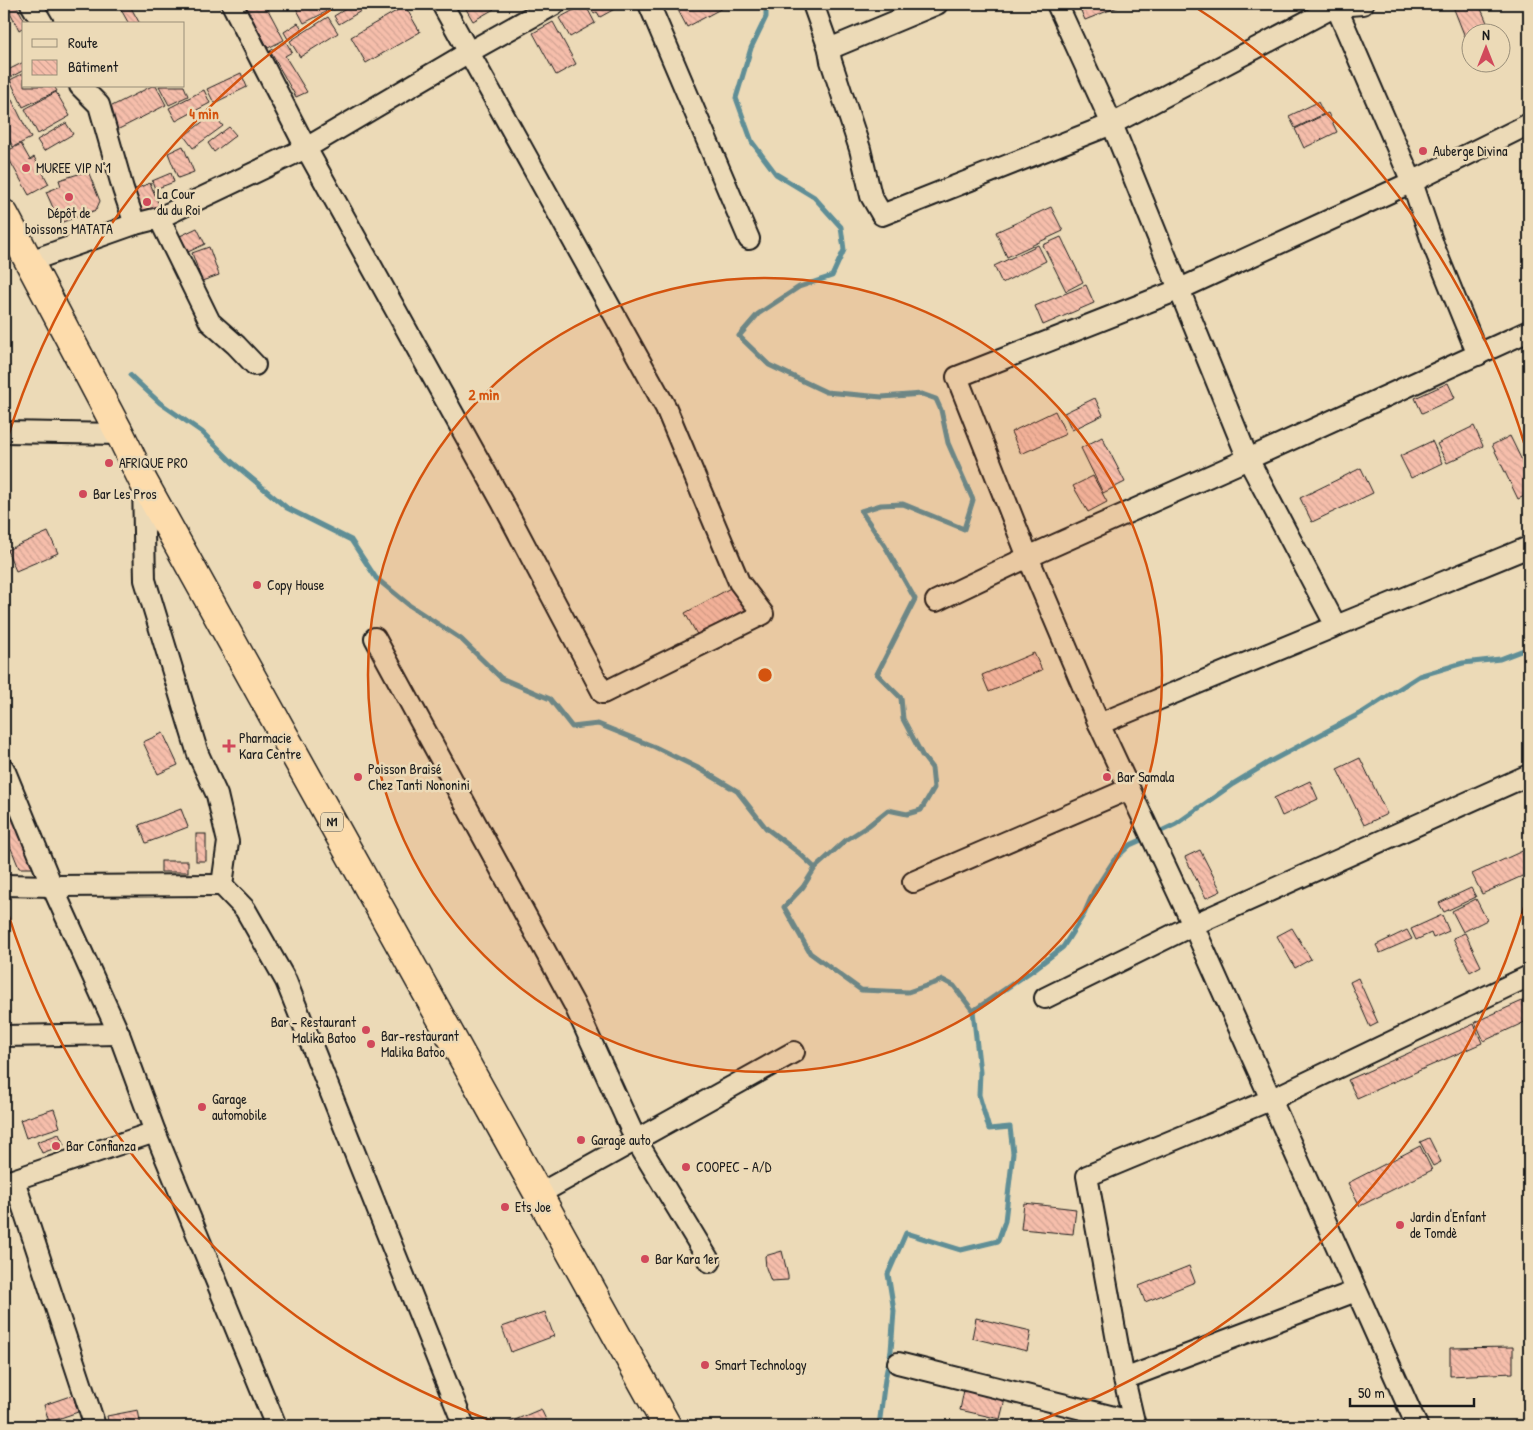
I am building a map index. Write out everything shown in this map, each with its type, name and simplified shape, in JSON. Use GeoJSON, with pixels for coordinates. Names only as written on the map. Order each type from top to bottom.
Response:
{"type":"FeatureCollection","features":[{"type":"Feature","properties":{"kind":"highway","name":"N1"},"geometry":{"type":"LineString","coordinates":[[4,214],[120,434],[142,481],[667,1426]]}},
{"type":"Feature","properties":{"kind":"street"},"geometry":{"type":"LineString","coordinates":[[31,4],[42,22]]}},
{"type":"Feature","properties":{"kind":"street"},"geometry":{"type":"LineString","coordinates":[[232,4],[306,148],[502,502],[603,694],[763,614],[739,582],[666,408],[442,4]]}},
{"type":"Feature","properties":{"kind":"street"},"geometry":{"type":"LineString","coordinates":[[30,261],[135,224],[159,218],[306,148],[469,52],[555,4]]}},
{"type":"Feature","properties":{"kind":"street"},"geometry":{"type":"LineString","coordinates":[[649,4],[750,240]]}},
{"type":"Feature","properties":{"kind":"street"},"geometry":{"type":"LineString","coordinates":[[813,4],[860,149],[871,196],[882,214],[1112,124],[1335,5],[1363,4]]}},
{"type":"Feature","properties":{"kind":"street"},"geometry":{"type":"LineString","coordinates":[[829,49],[937,4]]}},
{"type":"Feature","properties":{"kind":"street"},"geometry":{"type":"LineString","coordinates":[[1057,4],[1112,124],[1248,459],[1336,626]]}},
{"type":"Feature","properties":{"kind":"street"},"geometry":{"type":"LineString","coordinates":[[1335,5],[1412,182],[1434,247],[1478,355]]}},
{"type":"Feature","properties":{"kind":"street"},"geometry":{"type":"LineString","coordinates":[[82,88],[99,105],[135,224]]}},
{"type":"Feature","properties":{"kind":"street"},"geometry":{"type":"LineString","coordinates":[[1417,1426],[1193,925],[1099,724],[1028,557],[957,377],[1178,290],[1412,182],[1529,124]]}},
{"type":"Feature","properties":{"kind":"street"},"geometry":{"type":"LineString","coordinates":[[159,218],[210,322],[255,365]]}},
{"type":"Feature","properties":{"kind":"street"},"geometry":{"type":"LineString","coordinates":[[936,602],[1028,557],[1529,331]]}},
{"type":"Feature","properties":{"kind":"street"},"geometry":{"type":"LineString","coordinates":[[4,432],[120,434]]}},
{"type":"Feature","properties":{"kind":"street"},"geometry":{"type":"LineString","coordinates":[[142,481],[145,580],[198,754],[217,795],[228,842],[222,885]]}},
{"type":"Feature","properties":{"kind":"street"},"geometry":{"type":"LineString","coordinates":[[1099,724],[1529,547]]}},
{"type":"Feature","properties":{"kind":"street"},"geometry":{"type":"LineString","coordinates":[[375,638],[574,1004],[636,1140],[710,1262]]}},
{"type":"Feature","properties":{"kind":"street"},"geometry":{"type":"LineString","coordinates":[[4,769],[52,886],[119,1034],[155,1132],[276,1426]]}},
{"type":"Feature","properties":{"kind":"street"},"geometry":{"type":"LineString","coordinates":[[1045,998],[1193,925],[1529,775]]}},
{"type":"Feature","properties":{"kind":"street"},"geometry":{"type":"LineString","coordinates":[[913,882],[1129,789]]}},
{"type":"Feature","properties":{"kind":"street"},"geometry":{"type":"LineString","coordinates":[[4,885],[222,885],[245,909],[286,981],[464,1426]]}},
{"type":"Feature","properties":{"kind":"street"},"geometry":{"type":"LineString","coordinates":[[898,1363],[1134,1424],[1087,1176],[1270,1100],[1529,976]]}},
{"type":"Feature","properties":{"kind":"street"},"geometry":{"type":"LineString","coordinates":[[4,1036],[119,1034]]}},
{"type":"Feature","properties":{"kind":"street"},"geometry":{"type":"LineString","coordinates":[[539,1194],[794,1052]]}},
{"type":"Feature","properties":{"kind":"street"},"geometry":{"type":"LineString","coordinates":[[95,1426],[9,1181],[155,1132]]}},
{"type":"Feature","properties":{"kind":"street"},"geometry":{"type":"LineString","coordinates":[[1124,1378],[1356,1291]]}},
{"type":"Feature","properties":{"kind":"building"},"geometry":{"type":"Polygon","coordinates":[[[6,4],[16,4],[25,22],[22,22],[22,28],[19,30],[6,4]]]}},
{"type":"Feature","properties":{"kind":"building"},"geometry":{"type":"Polygon","coordinates":[[[129,4],[139,22],[128,22],[119,6],[129,4]]]}},
{"type":"Feature","properties":{"kind":"building"},"geometry":{"type":"Polygon","coordinates":[[[244,4],[265,4],[284,40],[268,48],[244,4]]]}},
{"type":"Feature","properties":{"kind":"building"},"geometry":{"type":"Polygon","coordinates":[[[294,4],[322,4],[326,12],[304,23],[294,4]]]}},
{"type":"Feature","properties":{"kind":"building"},"geometry":{"type":"Polygon","coordinates":[[[330,4],[341,4],[342,6],[333,10],[330,4]]]}},
{"type":"Feature","properties":{"kind":"building"},"geometry":{"type":"Polygon","coordinates":[[[357,4],[361,11],[339,24],[334,16],[357,4]]]}},
{"type":"Feature","properties":{"kind":"building"},"geometry":{"type":"Polygon","coordinates":[[[463,4],[491,4],[494,9],[473,21],[463,4]]]}},
{"type":"Feature","properties":{"kind":"building"},"geometry":{"type":"Polygon","coordinates":[[[585,4],[595,23],[570,37],[559,18],[585,4]]]}},
{"type":"Feature","properties":{"kind":"building"},"geometry":{"type":"Polygon","coordinates":[[[598,4],[619,4],[620,6],[600,17],[597,12],[594,14],[591,8],[598,4]]]}},
{"type":"Feature","properties":{"kind":"building"},"geometry":{"type":"Polygon","coordinates":[[[686,4],[725,4],[726,6],[687,27],[677,8],[686,4]]]}},
{"type":"Feature","properties":{"kind":"building"},"geometry":{"type":"Polygon","coordinates":[[[1078,4],[1125,4],[1085,20],[1078,4]]]}},
{"type":"Feature","properties":{"kind":"building"},"geometry":{"type":"Polygon","coordinates":[[[1452,4],[1479,4],[1487,22],[1460,22],[1460,24],[1452,4]]]}},
{"type":"Feature","properties":{"kind":"building"},"geometry":{"type":"Polygon","coordinates":[[[405,6],[420,32],[366,63],[351,37],[405,6]]]}},
{"type":"Feature","properties":{"kind":"building"},"geometry":{"type":"Polygon","coordinates":[[[328,17],[338,33],[300,57],[290,41],[328,17]]]}},
{"type":"Feature","properties":{"kind":"building"},"geometry":{"type":"Polygon","coordinates":[[[553,22],[576,64],[556,75],[533,33],[553,22]]]}},
{"type":"Feature","properties":{"kind":"building"},"geometry":{"type":"Polygon","coordinates":[[[298,23],[303,30],[288,39],[284,32],[298,23]]]}},
{"type":"Feature","properties":{"kind":"building"},"geometry":{"type":"Polygon","coordinates":[[[286,42],[292,52],[285,56],[307,92],[296,97],[270,51],[286,42]]]}},
{"type":"Feature","properties":{"kind":"building"},"geometry":{"type":"Polygon","coordinates":[[[22,63],[22,71],[7,79],[4,72],[22,63]]]}},
{"type":"Feature","properties":{"kind":"building"},"geometry":{"type":"Polygon","coordinates":[[[241,73],[247,87],[214,103],[207,89],[241,73]]]}},
{"type":"Feature","properties":{"kind":"building"},"geometry":{"type":"Polygon","coordinates":[[[22,74],[22,88],[55,88],[57,91],[23,107],[10,80],[22,74]]]}},
{"type":"Feature","properties":{"kind":"building"},"geometry":{"type":"Polygon","coordinates":[[[4,84],[31,138],[13,147],[4,129],[4,84]]]}},
{"type":"Feature","properties":{"kind":"building"},"geometry":{"type":"Polygon","coordinates":[[[148,88],[157,88],[166,105],[115,131],[104,110],[148,88]]]}},
{"type":"Feature","properties":{"kind":"building"},"geometry":{"type":"Polygon","coordinates":[[[160,88],[185,88],[188,96],[169,105],[160,88]]]}},
{"type":"Feature","properties":{"kind":"building"},"geometry":{"type":"Polygon","coordinates":[[[204,90],[210,103],[176,121],[169,108],[204,90]]]}},
{"type":"Feature","properties":{"kind":"building"},"geometry":{"type":"Polygon","coordinates":[[[56,92],[70,116],[38,134],[25,109],[56,92]]]}},
{"type":"Feature","properties":{"kind":"building"},"geometry":{"type":"Polygon","coordinates":[[[1318,102],[1324,114],[1295,128],[1289,116],[1318,102]]]}},
{"type":"Feature","properties":{"kind":"building"},"geometry":{"type":"Polygon","coordinates":[[[1328,113],[1337,132],[1304,148],[1295,129],[1328,113]]]}},
{"type":"Feature","properties":{"kind":"building"},"geometry":{"type":"Polygon","coordinates":[[[213,114],[223,126],[193,148],[184,136],[213,114]]]}},
{"type":"Feature","properties":{"kind":"building"},"geometry":{"type":"Polygon","coordinates":[[[66,123],[73,134],[44,151],[37,140],[66,123]]]}},
{"type":"Feature","properties":{"kind":"building"},"geometry":{"type":"Polygon","coordinates":[[[229,127],[236,135],[214,152],[208,143],[229,127]]]}},
{"type":"Feature","properties":{"kind":"building"},"geometry":{"type":"Polygon","coordinates":[[[21,144],[30,160],[34,157],[49,184],[29,195],[5,152],[21,144]]]}},
{"type":"Feature","properties":{"kind":"building"},"geometry":{"type":"Polygon","coordinates":[[[183,146],[194,172],[178,178],[168,153],[183,146]]]}},
{"type":"Feature","properties":{"kind":"building"},"geometry":{"type":"Polygon","coordinates":[[[88,171],[100,201],[96,210],[60,223],[46,192],[61,186],[59,180],[88,171]]]}},
{"type":"Feature","properties":{"kind":"building"},"geometry":{"type":"Polygon","coordinates":[[[171,173],[174,182],[155,189],[152,181],[171,173]]]}},
{"type":"Feature","properties":{"kind":"building"},"geometry":{"type":"Polygon","coordinates":[[[150,183],[160,207],[144,214],[133,190],[150,183]]]}},
{"type":"Feature","properties":{"kind":"building"},"geometry":{"type":"Polygon","coordinates":[[[1051,207],[1063,231],[1007,257],[996,232],[1051,207]]]}},
{"type":"Feature","properties":{"kind":"building"},"geometry":{"type":"Polygon","coordinates":[[[197,228],[205,244],[188,252],[180,236],[197,228]]]}},
{"type":"Feature","properties":{"kind":"building"},"geometry":{"type":"Polygon","coordinates":[[[1061,237],[1083,282],[1066,291],[1043,245],[1061,237]]]}},
{"type":"Feature","properties":{"kind":"building"},"geometry":{"type":"Polygon","coordinates":[[[1038,245],[1046,261],[1002,283],[994,266],[1038,245]]]}},
{"type":"Feature","properties":{"kind":"building"},"geometry":{"type":"Polygon","coordinates":[[[209,247],[219,275],[202,281],[192,253],[209,247]]]}},
{"type":"Feature","properties":{"kind":"building"},"geometry":{"type":"Polygon","coordinates":[[[1086,285],[1094,303],[1043,325],[1035,306],[1086,285]]]}},
{"type":"Feature","properties":{"kind":"building"},"geometry":{"type":"Polygon","coordinates":[[[1448,383],[1455,398],[1422,413],[1415,398],[1448,383]]]}},
{"type":"Feature","properties":{"kind":"building"},"geometry":{"type":"Polygon","coordinates":[[[1095,398],[1103,415],[1072,430],[1064,413],[1095,398]]]}},
{"type":"Feature","properties":{"kind":"building"},"geometry":{"type":"Polygon","coordinates":[[[1055,411],[1066,434],[1021,454],[1011,432],[1055,411]]]}},
{"type":"Feature","properties":{"kind":"building"},"geometry":{"type":"Polygon","coordinates":[[[1474,426],[1483,446],[1447,463],[1437,444],[1474,426]]]}},
{"type":"Feature","properties":{"kind":"building"},"geometry":{"type":"Polygon","coordinates":[[[1510,436],[1529,475],[1529,494],[1518,499],[1492,445],[1510,436]]]}},
{"type":"Feature","properties":{"kind":"building"},"geometry":{"type":"Polygon","coordinates":[[[1102,437],[1125,482],[1103,493],[1081,448],[1102,437]]]}},
{"type":"Feature","properties":{"kind":"building"},"geometry":{"type":"Polygon","coordinates":[[[1432,441],[1442,463],[1411,478],[1400,456],[1432,441]]]}},
{"type":"Feature","properties":{"kind":"building"},"geometry":{"type":"Polygon","coordinates":[[[1361,468],[1373,493],[1312,522],[1300,498],[1361,468]]]}},
{"type":"Feature","properties":{"kind":"building"},"geometry":{"type":"Polygon","coordinates":[[[1093,476],[1107,502],[1088,512],[1073,486],[1093,476]]]}},
{"type":"Feature","properties":{"kind":"building"},"geometry":{"type":"Polygon","coordinates":[[[48,532],[58,553],[16,571],[7,550],[48,532]]]}},
{"type":"Feature","properties":{"kind":"building"},"geometry":{"type":"Polygon","coordinates":[[[734,586],[748,611],[699,638],[685,613],[734,586]]]}},
{"type":"Feature","properties":{"kind":"building"},"geometry":{"type":"Polygon","coordinates":[[[1034,653],[1042,670],[989,692],[982,675],[1034,653]]]}},
{"type":"Feature","properties":{"kind":"building"},"geometry":{"type":"Polygon","coordinates":[[[163,733],[178,765],[158,774],[143,742],[163,733]]]}},
{"type":"Feature","properties":{"kind":"building"},"geometry":{"type":"Polygon","coordinates":[[[1360,758],[1387,814],[1364,825],[1337,769],[1360,758]]]}},
{"type":"Feature","properties":{"kind":"building"},"geometry":{"type":"Polygon","coordinates":[[[1310,781],[1318,799],[1282,816],[1274,798],[1310,781]]]}},
{"type":"Feature","properties":{"kind":"building"},"geometry":{"type":"Polygon","coordinates":[[[4,798],[34,868],[19,868],[4,831],[4,798]]]}},
{"type":"Feature","properties":{"kind":"building"},"geometry":{"type":"Polygon","coordinates":[[[181,809],[188,827],[146,843],[139,825],[181,809]]]}},
{"type":"Feature","properties":{"kind":"building"},"geometry":{"type":"Polygon","coordinates":[[[196,834],[206,834],[206,861],[196,861],[196,834]]]}},
{"type":"Feature","properties":{"kind":"building"},"geometry":{"type":"Polygon","coordinates":[[[1529,848],[1529,873],[1482,894],[1472,874],[1529,848]]]}},
{"type":"Feature","properties":{"kind":"building"},"geometry":{"type":"Polygon","coordinates":[[[1200,850],[1221,891],[1206,898],[1185,857],[1200,850]]]}},
{"type":"Feature","properties":{"kind":"building"},"geometry":{"type":"Polygon","coordinates":[[[161,861],[188,861],[188,872],[161,872],[161,861]]]}},
{"type":"Feature","properties":{"kind":"building"},"geometry":{"type":"Polygon","coordinates":[[[1471,888],[1476,897],[1444,912],[1439,903],[1471,888]]]}},
{"type":"Feature","properties":{"kind":"building"},"geometry":{"type":"Polygon","coordinates":[[[1476,899],[1487,920],[1463,932],[1452,911],[1476,899]]]}},
{"type":"Feature","properties":{"kind":"building"},"geometry":{"type":"Polygon","coordinates":[[[1442,915],[1449,931],[1433,938],[1431,933],[1416,940],[1411,929],[1442,915]]]}},
{"type":"Feature","properties":{"kind":"building"},"geometry":{"type":"Polygon","coordinates":[[[1292,928],[1311,959],[1295,968],[1277,936],[1292,928]]]}},
{"type":"Feature","properties":{"kind":"building"},"geometry":{"type":"Polygon","coordinates":[[[1407,930],[1412,939],[1380,953],[1376,945],[1407,930]]]}},
{"type":"Feature","properties":{"kind":"building"},"geometry":{"type":"Polygon","coordinates":[[[1465,933],[1481,966],[1470,972],[1453,938],[1465,933]]]}},
{"type":"Feature","properties":{"kind":"building"},"geometry":{"type":"Polygon","coordinates":[[[1358,978],[1378,1023],[1370,1027],[1350,982],[1358,978]]]}},
{"type":"Feature","properties":{"kind":"building"},"geometry":{"type":"Polygon","coordinates":[[[1529,998],[1529,1020],[1484,1041],[1475,1022],[1529,998]]]}},
{"type":"Feature","properties":{"kind":"building"},"geometry":{"type":"Polygon","coordinates":[[[1474,1024],[1482,1043],[1357,1098],[1348,1080],[1474,1024]]]}},
{"type":"Feature","properties":{"kind":"building"},"geometry":{"type":"Polygon","coordinates":[[[54,1109],[60,1127],[26,1138],[20,1120],[54,1109]]]}},
{"type":"Feature","properties":{"kind":"building"},"geometry":{"type":"Polygon","coordinates":[[[59,1134],[64,1145],[42,1153],[37,1142],[59,1134]]]}},
{"type":"Feature","properties":{"kind":"building"},"geometry":{"type":"Polygon","coordinates":[[[1429,1138],[1441,1162],[1433,1166],[1420,1142],[1429,1138]]]}},
{"type":"Feature","properties":{"kind":"building"},"geometry":{"type":"Polygon","coordinates":[[[1420,1146],[1432,1170],[1360,1206],[1348,1183],[1420,1146]]]}},
{"type":"Feature","properties":{"kind":"building"},"geometry":{"type":"Polygon","coordinates":[[[1024,1203],[1076,1209],[1073,1234],[1021,1229],[1024,1203]]]}},
{"type":"Feature","properties":{"kind":"building"},"geometry":{"type":"Polygon","coordinates":[[[782,1251],[788,1280],[771,1281],[766,1268],[765,1256],[782,1251]]]}},
{"type":"Feature","properties":{"kind":"building"},"geometry":{"type":"Polygon","coordinates":[[[1189,1266],[1195,1282],[1145,1302],[1139,1286],[1189,1266]]]}},
{"type":"Feature","properties":{"kind":"building"},"geometry":{"type":"Polygon","coordinates":[[[545,1312],[554,1336],[511,1352],[502,1327],[545,1312]]]}},
{"type":"Feature","properties":{"kind":"building"},"geometry":{"type":"Polygon","coordinates":[[[976,1318],[1031,1331],[1027,1351],[972,1338],[976,1318]]]}},
{"type":"Feature","properties":{"kind":"building"},"geometry":{"type":"Polygon","coordinates":[[[1513,1347],[1513,1373],[1450,1376],[1450,1348],[1513,1347]]]}},
{"type":"Feature","properties":{"kind":"building"},"geometry":{"type":"Polygon","coordinates":[[[964,1390],[1005,1399],[1000,1419],[960,1410],[964,1390]]]}},
{"type":"Feature","properties":{"kind":"building"},"geometry":{"type":"Polygon","coordinates":[[[73,1395],[78,1412],[49,1422],[44,1405],[73,1395]]]}},
{"type":"Feature","properties":{"kind":"building"},"geometry":{"type":"Polygon","coordinates":[[[541,1409],[549,1426],[501,1426],[541,1409]]]}},
{"type":"Feature","properties":{"kind":"building"},"geometry":{"type":"Polygon","coordinates":[[[138,1410],[141,1426],[109,1426],[107,1416],[138,1410]]]}},
{"type":"Feature","properties":{"kind":"waterway"},"geometry":{"type":"LineString","coordinates":[[766,4],[766,17],[751,48],[736,98],[752,142],[776,174],[814,197],[841,227],[844,250],[832,276],[799,287],[758,314],[739,336],[769,365],[826,392],[882,397],[922,394],[936,399],[941,410],[948,443],[973,500],[964,529],[903,504],[881,505],[861,511],[885,546],[915,599],[877,674],[901,698],[903,719],[922,755],[932,768],[934,788],[921,810],[907,814],[888,810],[846,840],[815,868],[803,887],[784,907],[810,953],[861,990],[908,992],[943,980],[954,986],[973,1011],[980,1072],[979,1095],[989,1129],[1010,1127],[1013,1153],[1005,1221],[998,1241],[961,1250],[906,1233],[888,1274],[894,1311],[891,1351],[885,1379],[879,1426]]}},
{"type":"Feature","properties":{"kind":"waterway"},"geometry":{"type":"LineString","coordinates":[[130,375],[160,403],[202,432],[232,462],[287,508],[351,540],[376,578],[409,605],[461,639],[501,678],[550,699],[572,727],[598,724],[655,747],[700,769],[737,791],[766,828],[799,853],[815,868]]}},
{"type":"Feature","properties":{"kind":"waterway"},"geometry":{"type":"LineString","coordinates":[[1155,834],[1176,824],[1233,784],[1271,761],[1363,712],[1419,676],[1463,663],[1500,659],[1529,648]]}},
{"type":"Feature","properties":{"kind":"waterway"},"geometry":{"type":"LineString","coordinates":[[973,1011],[1063,947],[1084,914],[1094,891],[1114,860],[1130,845],[1148,837]]}},
{"type":"Feature","properties":{"kind":"place","name":"Auberge Divina"},"geometry":{"type":"Point","coordinates":[1423,151]}},
{"type":"Feature","properties":{"kind":"place","name":"MUREE VIP N°1"},"geometry":{"type":"Point","coordinates":[26,168]}},
{"type":"Feature","properties":{"kind":"place","name":"Dépôt de boissons MATATA"},"geometry":{"type":"Point","coordinates":[69,197]}},
{"type":"Feature","properties":{"kind":"place","name":"La Cour du du Roi"},"geometry":{"type":"Point","coordinates":[147,202]}},
{"type":"Feature","properties":{"kind":"place","name":"AFRIQUE PRO"},"geometry":{"type":"Point","coordinates":[109,463]}},
{"type":"Feature","properties":{"kind":"place","name":"Bar Les Pros"},"geometry":{"type":"Point","coordinates":[83,494]}},
{"type":"Feature","properties":{"kind":"place","name":"Copy House"},"geometry":{"type":"Point","coordinates":[257,585]}},
{"type":"Feature","properties":{"kind":"place","name":"Pharmacie Kara Centre"},"geometry":{"type":"Point","coordinates":[229,746]}},
{"type":"Feature","properties":{"kind":"place","name":"Poisson Braisé Chez Tanti Nononini"},"geometry":{"type":"Point","coordinates":[358,777]}},
{"type":"Feature","properties":{"kind":"place","name":"Bar Samala"},"geometry":{"type":"Point","coordinates":[1107,777]}},
{"type":"Feature","properties":{"kind":"place","name":"Bar - Restaurant Malika Batoo"},"geometry":{"type":"Point","coordinates":[366,1030]}},
{"type":"Feature","properties":{"kind":"place","name":"Bar-restaurant Malika Batoo"},"geometry":{"type":"Point","coordinates":[371,1044]}},
{"type":"Feature","properties":{"kind":"place","name":"Garage automobile"},"geometry":{"type":"Point","coordinates":[202,1107]}},
{"type":"Feature","properties":{"kind":"place","name":"Garage auto"},"geometry":{"type":"Point","coordinates":[581,1140]}},
{"type":"Feature","properties":{"kind":"place","name":"Bar Confianza"},"geometry":{"type":"Point","coordinates":[56,1146]}},
{"type":"Feature","properties":{"kind":"place","name":"COOPEC - A/D"},"geometry":{"type":"Point","coordinates":[686,1167]}},
{"type":"Feature","properties":{"kind":"place","name":"Ets Joe"},"geometry":{"type":"Point","coordinates":[505,1207]}},
{"type":"Feature","properties":{"kind":"place","name":"Jardin d'Enfant de Tomdè"},"geometry":{"type":"Point","coordinates":[1400,1225]}},
{"type":"Feature","properties":{"kind":"place","name":"Bar Kara 1er"},"geometry":{"type":"Point","coordinates":[645,1259]}},
{"type":"Feature","properties":{"kind":"place","name":"Smart Technology"},"geometry":{"type":"Point","coordinates":[705,1365]}}]}
